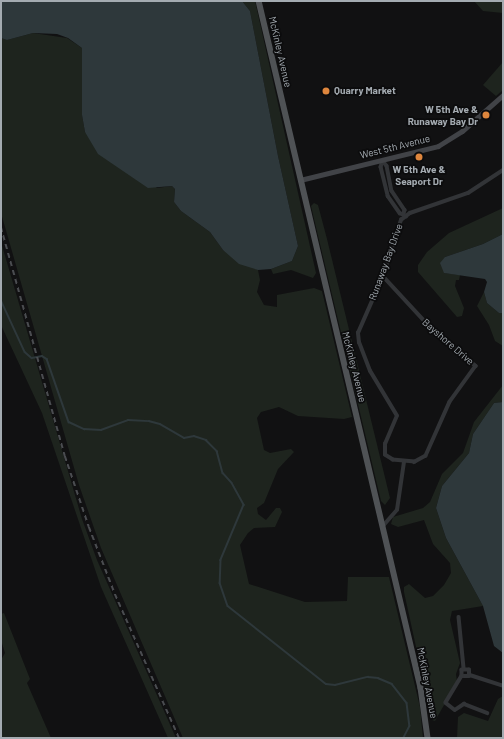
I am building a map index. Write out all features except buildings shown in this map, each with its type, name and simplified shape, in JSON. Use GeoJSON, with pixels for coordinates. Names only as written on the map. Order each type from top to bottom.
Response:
{"type":"FeatureCollection","features":[{"type":"Feature","properties":{"kind":"main road","name":"McKinley Avenue"},"geometry":{"type":"LineString","coordinates":[[259,1],[421,688],[428,738]]}},
{"type":"Feature","properties":{"kind":"main road","name":"West 5th Avenue"},"geometry":{"type":"LineString","coordinates":[[300,180],[416,153],[446,142],[503,96]]}},
{"type":"Feature","properties":{"kind":"street"},"geometry":{"type":"LineString","coordinates":[[382,161],[387,166],[392,191],[405,210],[405,215]]}},
{"type":"Feature","properties":{"kind":"street"},"geometry":{"type":"LineString","coordinates":[[382,161],[381,167],[388,196],[400,213],[405,215]]}},
{"type":"Feature","properties":{"kind":"street","name":"Runaway Bay Drive"},"geometry":{"type":"LineString","coordinates":[[404,462],[393,460],[385,455],[385,444],[397,416],[372,376],[358,338],[383,276],[399,223],[405,215],[468,193],[503,170]]}},
{"type":"Feature","properties":{"kind":"street","name":"Bayshore Drive"},"geometry":{"type":"LineString","coordinates":[[383,276],[432,330],[476,366],[450,402],[426,456],[415,462],[404,462]]}},
{"type":"Feature","properties":{"kind":"street"},"geometry":{"type":"LineString","coordinates":[[383,526],[397,510],[404,462]]}},
{"type":"Feature","properties":{"kind":"street"},"geometry":{"type":"LineString","coordinates":[[459,617],[464,668],[461,671],[462,676],[446,703],[456,710],[464,704],[487,714]]}},
{"type":"Feature","properties":{"kind":"street"},"geometry":{"type":"LineString","coordinates":[[464,668],[469,670],[470,675]]}},
{"type":"Feature","properties":{"kind":"street"},"geometry":{"type":"LineString","coordinates":[[462,676],[466,678],[470,675],[503,686]]}},
{"type":"Feature","properties":{"kind":"shaded area"},"geometry":{"type":"Polygon","coordinates":[[[1,1],[242,1],[250,11],[278,156],[298,246],[292,261],[271,269],[258,270],[239,264],[223,250],[210,232],[181,211],[174,202],[175,189],[172,186],[148,188],[98,154],[85,132],[82,115],[82,48],[68,38],[57,34],[33,33],[7,40],[1,38],[1,1]]]}},
{"type":"Feature","properties":{"kind":"shaded area"},"geometry":{"type":"Polygon","coordinates":[[[242,1],[255,1],[316,273],[313,278],[291,270],[273,274],[271,269],[292,261],[298,246],[278,156],[250,11],[242,1]]]}},
{"type":"Feature","properties":{"kind":"shaded area"},"geometry":{"type":"Polygon","coordinates":[[[474,1],[503,1],[503,13],[483,11],[474,1]]]}},
{"type":"Feature","properties":{"kind":"shaded area"},"geometry":{"type":"Polygon","coordinates":[[[33,33],[67,38],[82,48],[82,115],[85,132],[157,188],[172,186],[175,189],[174,202],[181,211],[210,232],[223,250],[258,270],[260,280],[257,292],[264,305],[277,307],[277,295],[314,288],[322,291],[352,417],[344,419],[298,416],[279,407],[261,412],[257,418],[264,450],[270,453],[291,449],[294,452],[278,469],[264,503],[257,508],[258,514],[266,520],[276,508],[280,508],[282,512],[275,527],[254,528],[248,533],[240,545],[249,584],[305,602],[347,601],[348,577],[389,577],[420,707],[423,738],[183,738],[101,548],[79,485],[1,213],[1,38],[7,40],[33,33]]]}},
{"type":"Feature","properties":{"kind":"shaded area"},"geometry":{"type":"Polygon","coordinates":[[[503,62],[503,90],[496,96],[483,85],[503,62]]]}},
{"type":"Feature","properties":{"kind":"shaded area"},"geometry":{"type":"Polygon","coordinates":[[[314,203],[318,205],[327,239],[390,498],[385,505],[381,501],[311,206],[314,203]]]}},
{"type":"Feature","properties":{"kind":"shaded area"},"geometry":{"type":"Polygon","coordinates":[[[503,208],[503,234],[483,244],[445,257],[444,273],[460,275],[459,280],[456,280],[455,286],[464,308],[462,316],[457,317],[418,272],[418,265],[427,252],[449,233],[503,208]]]}},
{"type":"Feature","properties":{"kind":"shaded area"},"geometry":{"type":"Polygon","coordinates":[[[503,234],[503,313],[499,313],[487,303],[484,292],[487,282],[485,279],[444,273],[440,263],[445,257],[483,244],[503,234]]]}},
{"type":"Feature","properties":{"kind":"shaded area"},"geometry":{"type":"Polygon","coordinates":[[[1,242],[82,519],[97,560],[176,738],[168,738],[101,587],[42,413],[1,325],[1,242]]]}},
{"type":"Feature","properties":{"kind":"shaded area"},"geometry":{"type":"Polygon","coordinates":[[[484,292],[487,303],[499,313],[503,313],[503,346],[495,341],[489,325],[477,306],[484,292]]]}},
{"type":"Feature","properties":{"kind":"shaded area"},"geometry":{"type":"Polygon","coordinates":[[[503,385],[503,402],[494,403],[473,434],[469,453],[442,486],[436,508],[446,538],[483,606],[452,611],[450,620],[460,663],[456,674],[457,682],[435,721],[432,720],[404,587],[409,584],[425,598],[433,596],[444,585],[451,573],[450,563],[433,544],[424,520],[398,527],[391,524],[393,517],[423,508],[430,502],[442,474],[463,453],[474,422],[503,385]]]}},
{"type":"Feature","properties":{"kind":"shaded area"},"geometry":{"type":"Polygon","coordinates":[[[503,402],[503,653],[494,646],[483,606],[446,538],[436,508],[442,486],[469,453],[473,434],[494,403],[503,402]]]}},
{"type":"Feature","properties":{"kind":"shaded area"},"geometry":{"type":"Polygon","coordinates":[[[4,613],[30,679],[27,683],[51,738],[1,738],[1,660],[5,653],[1,640],[1,614],[4,613]]]}},
{"type":"Feature","properties":{"kind":"shaded area"},"geometry":{"type":"Polygon","coordinates":[[[503,696],[503,738],[457,738],[458,717],[464,713],[488,721],[498,699],[503,696]]]}},
{"type":"Feature","properties":{"kind":"waterway"},"geometry":{"type":"LineString","coordinates":[[1,300],[25,352],[32,358],[42,356],[47,359],[69,422],[84,429],[101,430],[128,420],[149,421],[160,424],[184,438],[194,436],[206,440],[217,451],[223,473],[232,483],[244,505],[221,560],[220,583],[228,606],[326,684],[335,685],[368,677],[378,678],[392,684],[407,703],[410,726],[404,738]]}},
{"type":"Feature","properties":{"kind":"railway"},"geometry":{"type":"LineString","coordinates":[[1,227],[65,456],[89,527],[115,594],[179,738]]}},
{"type":"Feature","properties":{"kind":"place","name":"Quarry Market"},"geometry":{"type":"Point","coordinates":[326,91]}},
{"type":"Feature","properties":{"kind":"place","name":"W 5th Ave & Runaway Bay Dr"},"geometry":{"type":"Point","coordinates":[486,115]}},
{"type":"Feature","properties":{"kind":"place","name":"W 5th Ave & Seaport Dr"},"geometry":{"type":"Point","coordinates":[419,157]}}]}
